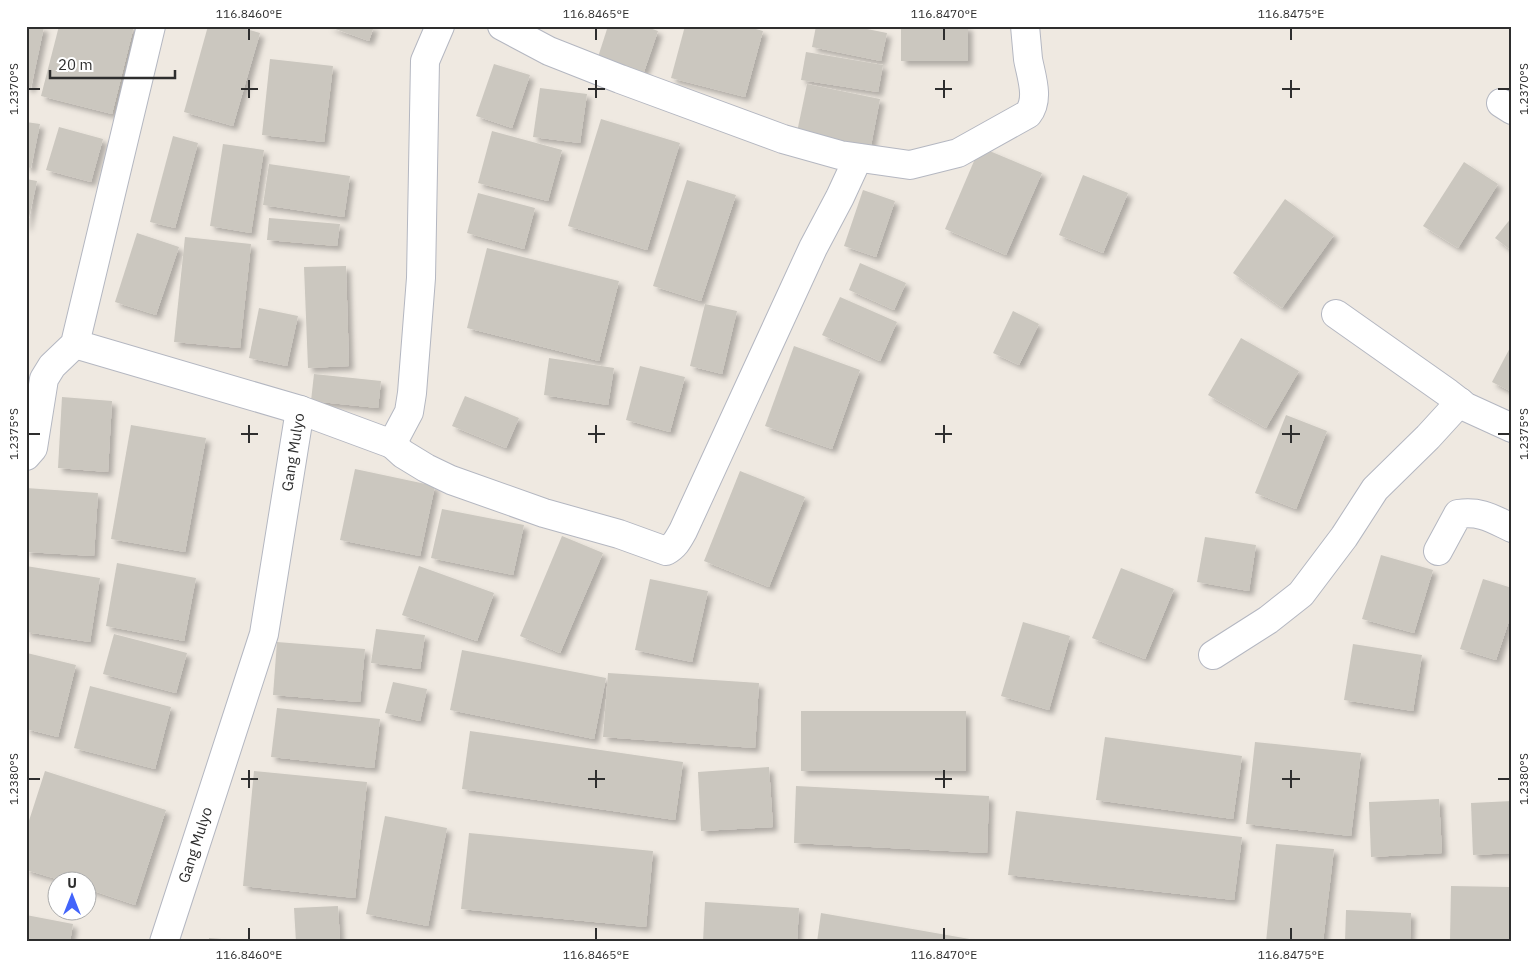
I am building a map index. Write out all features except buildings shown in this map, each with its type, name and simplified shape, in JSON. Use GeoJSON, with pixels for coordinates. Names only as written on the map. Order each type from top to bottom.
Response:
{"type":"FeatureCollection","features":[{"type":"Feature","properties":{"kind":"street"},"geometry":{"type":"LineString","coordinates":[[26,456],[33,448],[44,380],[52,366],[75,344],[151,26]]}},
{"type":"Feature","properties":{"kind":"street"},"geometry":{"type":"LineString","coordinates":[[392,444],[409,412],[412,393],[422,278],[425,62],[440,26]]}},
{"type":"Feature","properties":{"kind":"street"},"geometry":{"type":"LineString","coordinates":[[502,26],[548,51],[783,139],[840,155],[910,165],[958,152],[1028,114],[1033,106],[1034,90],[1025,26]]}},
{"type":"Feature","properties":{"kind":"street","name":"Gang Mulyo"},"geometry":{"type":"LineString","coordinates":[[164,942],[264,634],[300,410],[392,444],[403,454],[451,480],[544,513],[619,534],[666,551],[672,548],[683,531],[813,248],[858,158]]}},
{"type":"Feature","properties":{"kind":"street"},"geometry":{"type":"LineString","coordinates":[[1336,314],[1466,407],[1512,428]]}},
{"type":"Feature","properties":{"kind":"street"},"geometry":{"type":"LineString","coordinates":[[75,344],[300,410]]}},
{"type":"Feature","properties":{"kind":"street"},"geometry":{"type":"LineString","coordinates":[[1213,656],[1268,620],[1301,594],[1344,537],[1375,488],[1428,437],[1460,402]]}},
{"type":"Feature","properties":{"kind":"street"},"geometry":{"type":"LineString","coordinates":[[1438,551],[1458,514],[1471,512],[1484,514],[1512,528]]}}]}
